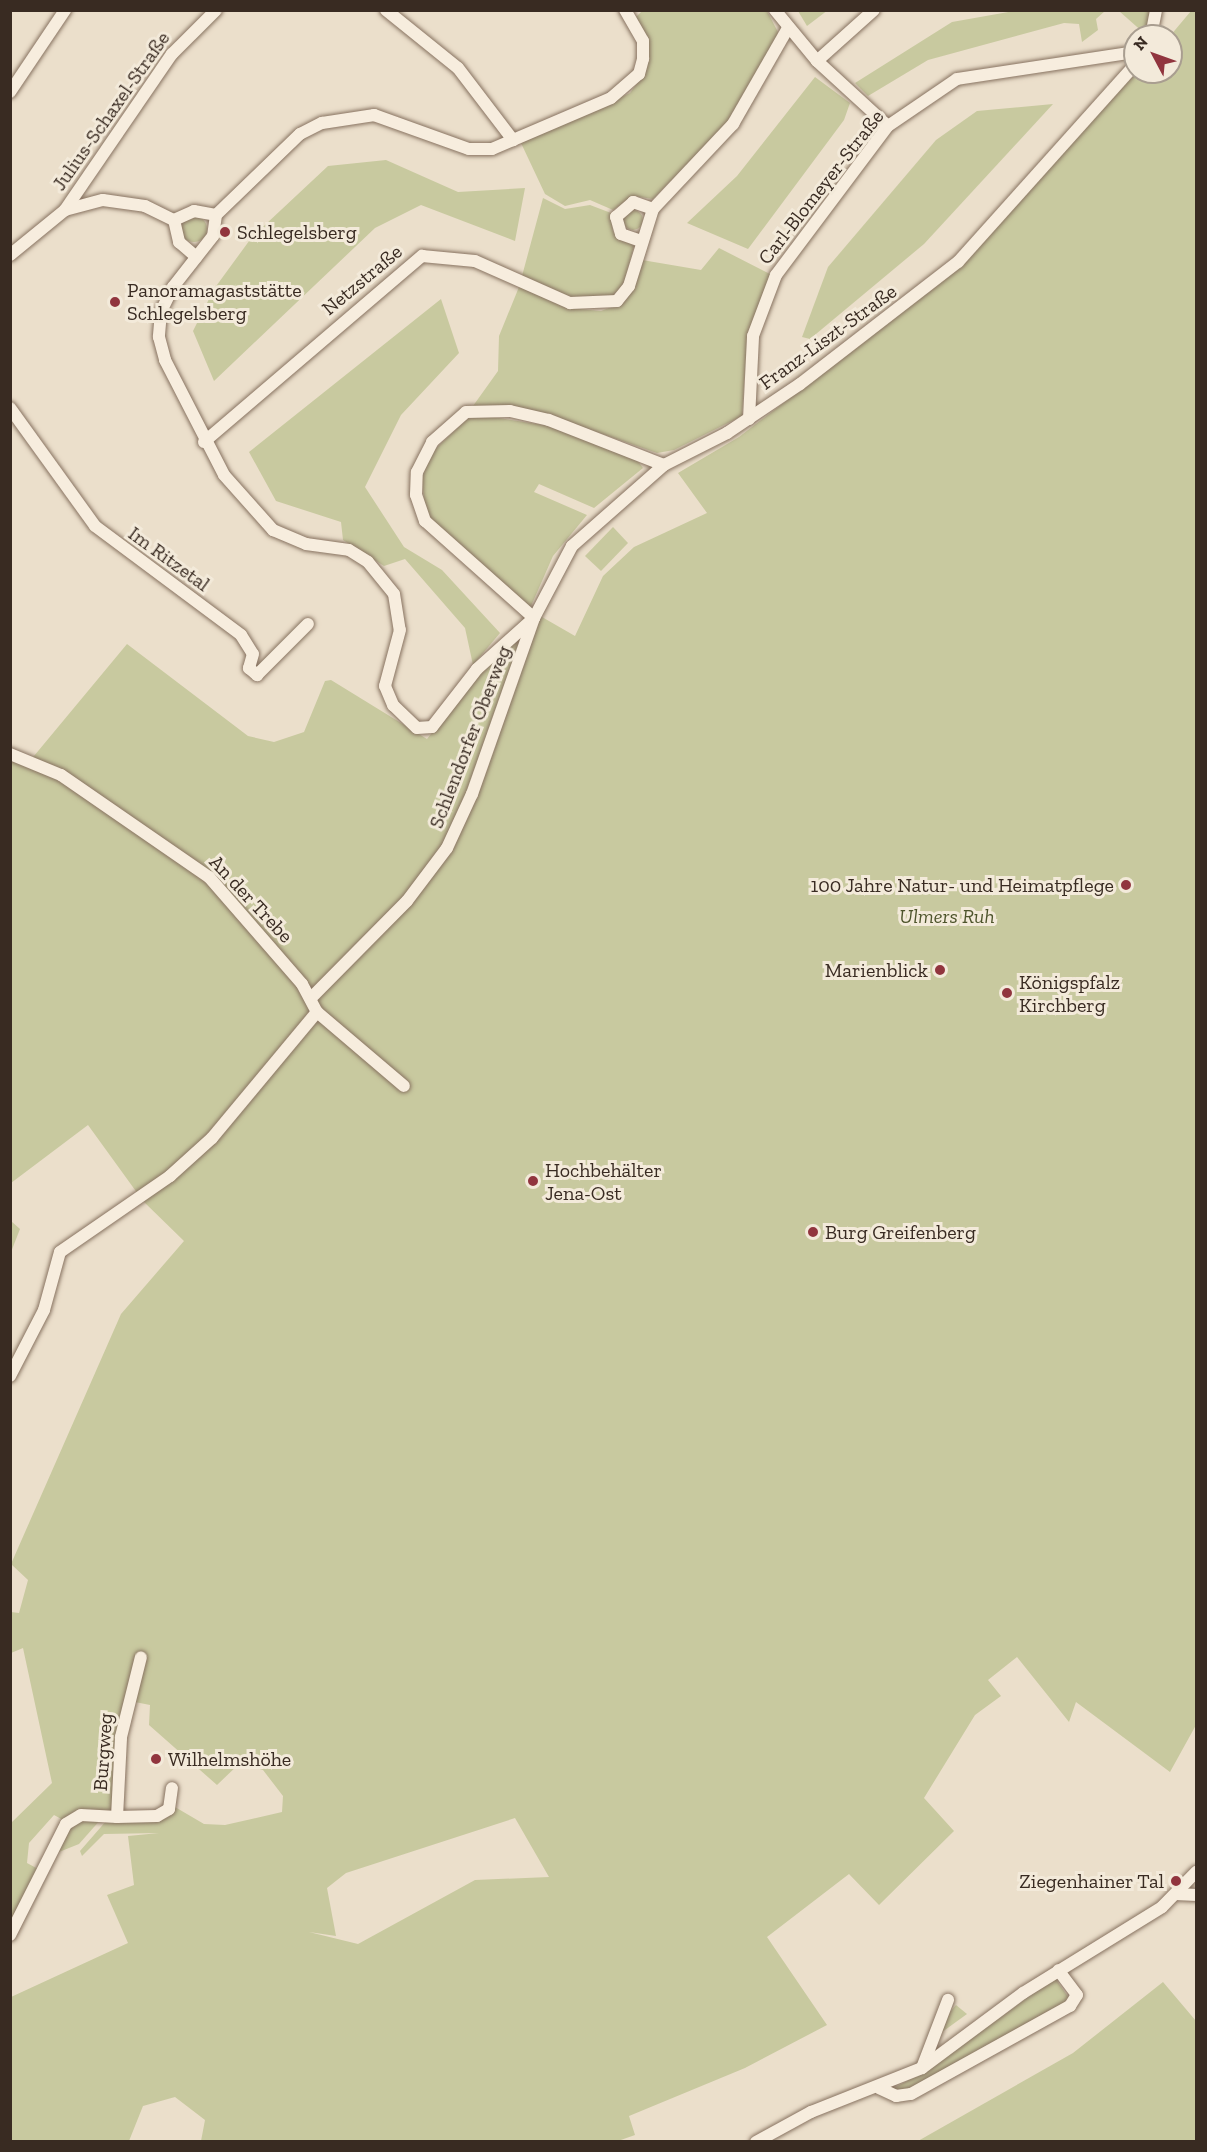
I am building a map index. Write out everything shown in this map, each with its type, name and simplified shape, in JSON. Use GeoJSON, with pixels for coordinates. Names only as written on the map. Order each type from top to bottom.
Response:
{"type":"FeatureCollection","features":[{"type":"Feature","properties":{"kind":"street"},"geometry":{"type":"LineString","coordinates":[[13,84],[64,10]]}},
{"type":"Feature","properties":{"kind":"street","name":"Julius-Schaxel-Straße"},"geometry":{"type":"LineString","coordinates":[[65,210],[172,54],[216,10]]}},
{"type":"Feature","properties":{"kind":"street"},"geometry":{"type":"LineString","coordinates":[[386,10],[458,68],[513,140]]}},
{"type":"Feature","properties":{"kind":"street"},"geometry":{"type":"LineString","coordinates":[[625,10],[643,41],[643,59],[626,89],[492,149],[469,149],[378,115],[322,123],[292,140],[216,215],[213,236],[168,295],[159,330],[165,360],[204,442],[224,475],[273,530],[306,544],[349,550],[383,578],[400,610],[385,686],[393,705],[417,728],[432,727],[477,669],[534,618],[425,521],[416,495],[417,472],[432,442],[466,412],[510,411],[549,420],[664,465]]}},
{"type":"Feature","properties":{"kind":"street"},"geometry":{"type":"LineString","coordinates":[[775,10],[817,62],[888,126]]}},
{"type":"Feature","properties":{"kind":"street"},"geometry":{"type":"LineString","coordinates":[[817,62],[874,10]]}},
{"type":"Feature","properties":{"kind":"street","name":"Netzstraße"},"geometry":{"type":"LineString","coordinates":[[204,442],[422,256],[442,254],[475,261],[570,303],[596,306],[623,295],[653,209],[733,124],[788,28]]}},
{"type":"Feature","properties":{"kind":"street","name":"Carl-Blomeyer-Straße"},"geometry":{"type":"LineString","coordinates":[[749,419],[753,336],[772,284],[888,126],[957,79],[1123,54]]}},
{"type":"Feature","properties":{"kind":"street","name":"Franz-Liszt-Straße"},"geometry":{"type":"LineString","coordinates":[[534,618],[572,546],[664,465],[749,419],[876,329],[958,262],[1123,78]]}},
{"type":"Feature","properties":{"kind":"street"},"geometry":{"type":"LineString","coordinates":[[10,255],[65,210],[103,200],[145,206],[174,219],[194,211],[216,215]]}},
{"type":"Feature","properties":{"kind":"street"},"geometry":{"type":"LineString","coordinates":[[641,241],[618,229],[618,211],[633,202],[653,209]]}},
{"type":"Feature","properties":{"kind":"street"},"geometry":{"type":"LineString","coordinates":[[174,219],[179,242],[196,257]]}},
{"type":"Feature","properties":{"kind":"street","name":"Im Ritzetal"},"geometry":{"type":"LineString","coordinates":[[10,408],[95,526],[242,635],[253,654],[249,668],[257,675],[308,624]]}},
{"type":"Feature","properties":{"kind":"street","name":"Schlendorfer Oberweg"},"geometry":{"type":"LineString","coordinates":[[312,997],[407,901],[447,848],[472,794],[534,618]]}},
{"type":"Feature","properties":{"kind":"street","name":"An der Trebe"},"geometry":{"type":"LineString","coordinates":[[10,754],[61,775],[209,877],[312,997],[317,1012]]}},
{"type":"Feature","properties":{"kind":"street"},"geometry":{"type":"LineString","coordinates":[[10,1376],[44,1310],[60,1252],[170,1176],[212,1138],[317,1012],[404,1086]]}},
{"type":"Feature","properties":{"kind":"street","name":"Burgweg"},"geometry":{"type":"LineString","coordinates":[[117,1817],[124,1715],[141,1657]]}},
{"type":"Feature","properties":{"kind":"street","name":"Burgweg"},"geometry":{"type":"LineString","coordinates":[[10,1935],[66,1824],[81,1815],[157,1816],[169,1809],[172,1788]]}},
{"type":"Feature","properties":{"kind":"street"},"geometry":{"type":"LineString","coordinates":[[756,2142],[811,2112],[879,2088],[922,2068],[1059,1970],[1176,1894],[1197,1872]]}},
{"type":"Feature","properties":{"kind":"street"},"geometry":{"type":"LineString","coordinates":[[1176,1894],[1197,1895]]}},
{"type":"Feature","properties":{"kind":"street"},"geometry":{"type":"LineString","coordinates":[[879,2088],[896,2096],[911,2094],[1070,2006],[1077,1995],[1059,1970]]}},
{"type":"Feature","properties":{"kind":"street"},"geometry":{"type":"LineString","coordinates":[[922,2068],[948,2000]]}},
{"type":"Feature","properties":{"kind":"green space"},"geometry":{"type":"Polygon","coordinates":[[[798,10],[828,10],[807,26],[798,11],[798,10]]]}},
{"type":"Feature","properties":{"kind":"green space"},"geometry":{"type":"Polygon","coordinates":[[[642,11],[767,11],[779,34],[731,119],[653,199],[633,196],[613,210],[590,200],[565,206],[545,194],[521,143],[630,93],[641,78],[644,31],[636,17],[642,11]]]}},
{"type":"Feature","properties":{"kind":"green space"},"geometry":{"type":"Polygon","coordinates":[[[1014,11],[1105,11],[1096,19],[1098,30],[1082,42],[1079,24],[1064,23],[928,60],[868,96],[855,83],[952,22],[1014,11]]]}},
{"type":"Feature","properties":{"kind":"green space"},"geometry":{"type":"Polygon","coordinates":[[[1119,11],[1150,11],[1147,24],[1134,24],[1119,11]]]}},
{"type":"Feature","properties":{"kind":"green space","name":"Ulmers Ruh"},"geometry":{"type":"Polygon","coordinates":[[[1191,11],[1196,11],[1196,1725],[1170,1772],[1076,1702],[1069,1722],[1017,1657],[988,1680],[1001,1696],[975,1715],[924,1798],[954,1831],[879,1905],[849,1874],[767,1937],[827,2025],[745,2068],[629,2116],[635,2135],[618,2141],[201,2141],[205,2120],[175,2097],[143,2106],[129,2141],[11,2141],[11,1997],[128,1943],[107,1895],[134,1885],[128,1836],[159,1833],[104,1834],[82,1856],[80,1851],[107,1820],[175,1807],[204,1824],[225,1825],[282,1812],[283,1796],[263,1770],[240,1763],[217,1785],[149,1725],[150,1705],[125,1700],[114,1811],[65,1821],[54,1815],[29,1843],[27,1863],[40,1870],[11,1931],[11,1823],[52,1783],[23,1648],[11,1653],[11,1612],[19,1613],[28,1580],[11,1564],[121,1314],[184,1241],[143,1201],[88,1125],[11,1183],[11,754],[29,762],[127,644],[248,736],[274,742],[304,732],[325,681],[331,680],[427,739],[481,670],[542,617],[575,636],[603,576],[634,547],[707,513],[678,473],[739,437],[952,274],[1126,84],[1183,84],[1183,24],[1180,24],[1191,11]],[[515,1818],[346,1873],[327,1888],[336,1936],[309,1932],[358,1944],[475,1880],[549,1877],[515,1818]]]}},
{"type":"Feature","properties":{"kind":"green space"},"geometry":{"type":"Polygon","coordinates":[[[815,77],[850,103],[844,120],[748,249],[687,223],[737,176],[815,77]]]}},
{"type":"Feature","properties":{"kind":"green space"},"geometry":{"type":"Polygon","coordinates":[[[1053,104],[924,244],[810,339],[802,337],[828,267],[936,140],[977,111],[1053,104]]]}},
{"type":"Feature","properties":{"kind":"green space"},"geometry":{"type":"Polygon","coordinates":[[[386,160],[458,192],[525,188],[515,241],[421,205],[375,228],[214,381],[193,331],[214,289],[252,237],[328,166],[386,160]]]}},
{"type":"Feature","properties":{"kind":"green space"},"geometry":{"type":"Polygon","coordinates":[[[543,198],[565,209],[590,205],[611,213],[613,232],[634,246],[624,283],[614,296],[577,300],[522,276],[543,198]]]}},
{"type":"Feature","properties":{"kind":"green space"},"geometry":{"type":"Polygon","coordinates":[[[633,210],[640,213],[643,220],[640,227],[633,230],[626,227],[623,220],[626,213],[633,210]]]}},
{"type":"Feature","properties":{"kind":"green space"},"geometry":{"type":"Polygon","coordinates":[[[194,216],[203,220],[207,229],[203,238],[194,242],[185,238],[181,229],[185,220],[194,216]]]}},
{"type":"Feature","properties":{"kind":"green space"},"geometry":{"type":"Polygon","coordinates":[[[719,248],[772,275],[746,355],[742,416],[674,450],[657,453],[542,413],[473,406],[498,371],[499,336],[519,287],[569,308],[601,311],[622,303],[642,260],[701,270],[719,248]]]}},
{"type":"Feature","properties":{"kind":"green space"},"geometry":{"type":"Polygon","coordinates":[[[441,299],[459,353],[401,415],[365,487],[404,547],[442,570],[500,633],[473,665],[465,628],[405,559],[384,566],[343,540],[341,522],[276,501],[249,452],[441,299]]]}},
{"type":"Feature","properties":{"kind":"green space"},"geometry":{"type":"Polygon","coordinates":[[[480,415],[556,427],[637,460],[643,468],[594,508],[539,484],[534,492],[587,515],[553,556],[531,606],[525,607],[433,525],[425,508],[422,479],[430,454],[466,420],[480,415]]]}},
{"type":"Feature","properties":{"kind":"green space"},"geometry":{"type":"Polygon","coordinates":[[[613,527],[628,543],[601,571],[585,556],[613,527]]]}},
{"type":"Feature","properties":{"kind":"green space"},"geometry":{"type":"Polygon","coordinates":[[[11,1221],[20,1229],[11,1252],[11,1221]]]}},
{"type":"Feature","properties":{"kind":"green space"},"geometry":{"type":"Polygon","coordinates":[[[102,1818],[79,1844],[59,1852],[62,1835],[75,1821],[102,1818]]]}},
{"type":"Feature","properties":{"kind":"green space"},"geometry":{"type":"Polygon","coordinates":[[[1055,1978],[1071,2001],[911,2091],[890,2090],[926,2071],[1055,1978]]]}},
{"type":"Feature","properties":{"kind":"green space"},"geometry":{"type":"Polygon","coordinates":[[[1163,1982],[1196,2021],[1196,2141],[918,2141],[1073,2053],[1163,1982]]]}},
{"type":"Feature","properties":{"kind":"green space"},"geometry":{"type":"Polygon","coordinates":[[[956,2005],[967,2014],[938,2035],[943,2020],[956,2005]]]}},
{"type":"Feature","properties":{"kind":"place","name":"Schlegelsberg"},"geometry":{"type":"Point","coordinates":[225,232]}},
{"type":"Feature","properties":{"kind":"place","name":"Panoramagaststätte Schlegelsberg"},"geometry":{"type":"Point","coordinates":[115,302]}},
{"type":"Feature","properties":{"kind":"place","name":"100 Jahre Natur- und Heimatpflege"},"geometry":{"type":"Point","coordinates":[1126,885]}},
{"type":"Feature","properties":{"kind":"place","name":"Marienblick"},"geometry":{"type":"Point","coordinates":[940,970]}},
{"type":"Feature","properties":{"kind":"place","name":"Königspfalz Kirchberg"},"geometry":{"type":"Point","coordinates":[1007,993]}},
{"type":"Feature","properties":{"kind":"place","name":"Hochbehälter Jena-Ost"},"geometry":{"type":"Point","coordinates":[533,1181]}},
{"type":"Feature","properties":{"kind":"place","name":"Burg Greifenberg"},"geometry":{"type":"Point","coordinates":[813,1232]}},
{"type":"Feature","properties":{"kind":"place","name":"Wilhelmshöhe"},"geometry":{"type":"Point","coordinates":[156,1759]}},
{"type":"Feature","properties":{"kind":"place","name":"Ziegenhainer Tal"},"geometry":{"type":"Point","coordinates":[1176,1881]}}]}
